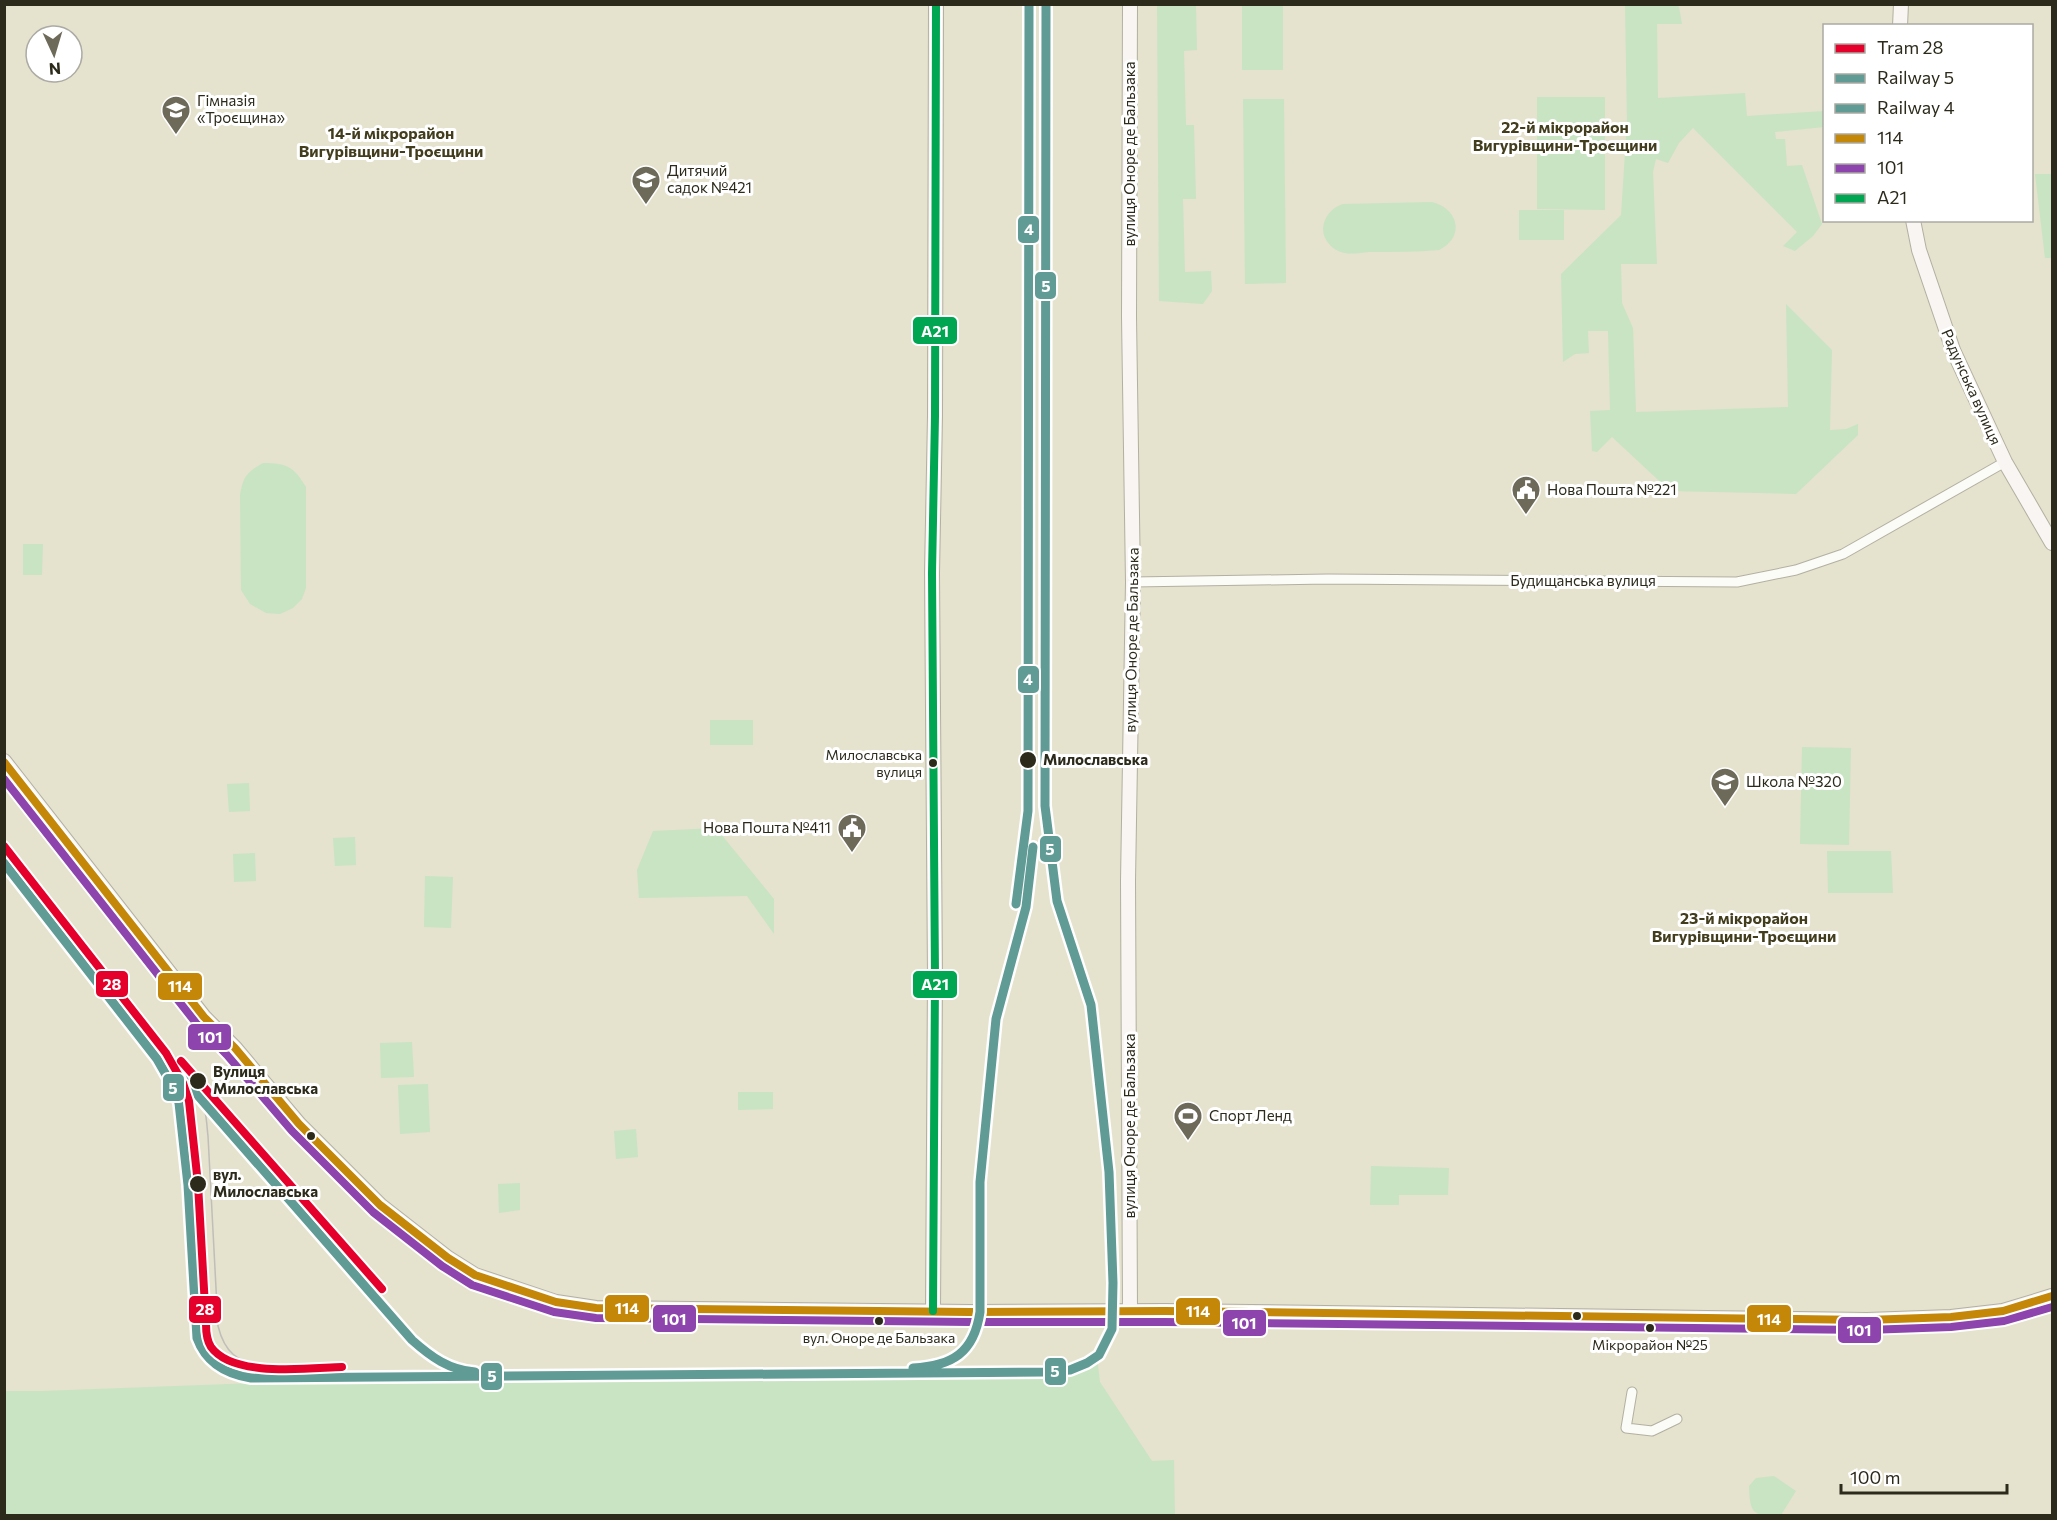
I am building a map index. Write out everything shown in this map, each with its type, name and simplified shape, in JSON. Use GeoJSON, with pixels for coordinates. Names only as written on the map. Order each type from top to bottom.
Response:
{"type":"FeatureCollection","features":[{"type":"Feature","properties":{"kind":"main road"},"geometry":{"type":"LineString","coordinates":[[933,1311],[935,965],[932,573],[935,416],[936,4]]}},
{"type":"Feature","properties":{"kind":"main road","name":"вулиця Оноре де Бальзака"},"geometry":{"type":"LineString","coordinates":[[1130,4],[1129,317],[1133,582],[1128,864],[1130,1311]]}},
{"type":"Feature","properties":{"kind":"main road"},"geometry":{"type":"LineString","coordinates":[[1900,24],[1901,4]]}},
{"type":"Feature","properties":{"kind":"main road","name":"Радунська вулиця"},"geometry":{"type":"LineString","coordinates":[[1913,222],[1919,250],[1946,334],[2005,462],[2052,543]]}},
{"type":"Feature","properties":{"kind":"main road"},"geometry":{"type":"LineString","coordinates":[[4,761],[190,1001],[235,1048],[299,1124],[380,1205],[457,1264],[475,1275],[556,1302],[596,1308],[1130,1311],[1867,1320],[1951,1317],[2003,1311],[2052,1296]]}},
{"type":"Feature","properties":{"kind":"street","name":"Будищанська вулиця"},"geometry":{"type":"LineString","coordinates":[[1133,582],[1328,579],[1737,582],[1796,570],[1843,554],[2005,462]]}},
{"type":"Feature","properties":{"kind":"street"},"geometry":{"type":"LineString","coordinates":[[1632,1392],[1626,1428],[1652,1431],[1677,1419]]}},
{"type":"Feature","properties":{"kind":"green space"},"geometry":{"type":"Polygon","coordinates":[[[1676,4],[1679,7],[1682,24],[1657,24],[1658,98],[1745,93],[1747,116],[1823,111],[1823,127],[1775,132],[1776,139],[1785,139],[1787,166],[1802,165],[1822,224],[1813,236],[1795,251],[1783,246],[1797,232],[1693,128],[1679,143],[1668,163],[1656,159],[1653,172],[1657,264],[1621,264],[1622,303],[1633,328],[1636,412],[1788,407],[1786,304],[1832,350],[1830,430],[1846,429],[1858,424],[1858,435],[1796,494],[1670,491],[1612,437],[1597,452],[1592,451],[1590,411],[1610,410],[1608,331],[1588,331],[1589,353],[1575,354],[1563,362],[1561,274],[1621,215],[1627,122],[1625,5],[1676,4]]]}},
{"type":"Feature","properties":{"kind":"green space"},"geometry":{"type":"Polygon","coordinates":[[[1157,5],[1196,5],[1197,50],[1184,51],[1186,125],[1194,125],[1196,199],[1183,199],[1185,272],[1211,271],[1212,291],[1203,304],[1159,301],[1157,5]]]}},
{"type":"Feature","properties":{"kind":"green space"},"geometry":{"type":"Polygon","coordinates":[[[1242,5],[1283,5],[1283,70],[1242,70],[1242,5]]]}},
{"type":"Feature","properties":{"kind":"green space"},"geometry":{"type":"Polygon","coordinates":[[[1537,97],[1605,97],[1605,210],[1537,209],[1537,97]]]}},
{"type":"Feature","properties":{"kind":"green space"},"geometry":{"type":"Polygon","coordinates":[[[1243,99],[1284,99],[1286,283],[1245,284],[1243,99]]]}},
{"type":"Feature","properties":{"kind":"green space"},"geometry":{"type":"Polygon","coordinates":[[[2035,174],[2052,174],[2052,258],[2045,258],[2035,174]]]}},
{"type":"Feature","properties":{"kind":"green space"},"geometry":{"type":"Polygon","coordinates":[[[1432,202],[1448,211],[1455,224],[1453,238],[1439,250],[1355,254],[1341,252],[1333,247],[1324,236],[1323,228],[1327,216],[1343,204],[1432,202]]]}},
{"type":"Feature","properties":{"kind":"green space"},"geometry":{"type":"Polygon","coordinates":[[[1519,210],[1564,210],[1564,240],[1519,240],[1519,210]]]}},
{"type":"Feature","properties":{"kind":"green space"},"geometry":{"type":"Polygon","coordinates":[[[263,463],[284,465],[298,475],[306,487],[306,588],[302,599],[293,608],[280,614],[266,613],[250,604],[241,590],[240,496],[242,484],[246,476],[263,463]]]}},
{"type":"Feature","properties":{"kind":"green space"},"geometry":{"type":"Polygon","coordinates":[[[23,544],[43,544],[42,575],[23,575],[23,544]]]}},
{"type":"Feature","properties":{"kind":"green space"},"geometry":{"type":"Polygon","coordinates":[[[710,720],[753,720],[753,745],[710,745],[710,720]]]}},
{"type":"Feature","properties":{"kind":"green space"},"geometry":{"type":"Polygon","coordinates":[[[1802,747],[1851,748],[1849,845],[1800,844],[1802,747]]]}},
{"type":"Feature","properties":{"kind":"green space"},"geometry":{"type":"Polygon","coordinates":[[[249,783],[250,811],[229,812],[227,784],[249,783]]]}},
{"type":"Feature","properties":{"kind":"green space"},"geometry":{"type":"Polygon","coordinates":[[[716,828],[774,899],[774,934],[747,896],[639,898],[637,870],[653,831],[716,828]]]}},
{"type":"Feature","properties":{"kind":"green space"},"geometry":{"type":"Polygon","coordinates":[[[355,837],[356,865],[335,866],[333,838],[355,837]]]}},
{"type":"Feature","properties":{"kind":"green space"},"geometry":{"type":"Polygon","coordinates":[[[1827,851],[1891,851],[1893,893],[1828,893],[1827,851]]]}},
{"type":"Feature","properties":{"kind":"green space"},"geometry":{"type":"Polygon","coordinates":[[[255,853],[256,881],[234,882],[233,854],[255,853]]]}},
{"type":"Feature","properties":{"kind":"green space"},"geometry":{"type":"Polygon","coordinates":[[[425,876],[453,877],[451,928],[424,927],[425,876]]]}},
{"type":"Feature","properties":{"kind":"green space"},"geometry":{"type":"Polygon","coordinates":[[[412,1042],[414,1077],[381,1078],[380,1043],[412,1042]]]}},
{"type":"Feature","properties":{"kind":"green space"},"geometry":{"type":"Polygon","coordinates":[[[428,1084],[430,1132],[400,1134],[398,1085],[428,1084]]]}},
{"type":"Feature","properties":{"kind":"green space"},"geometry":{"type":"Polygon","coordinates":[[[738,1092],[773,1092],[773,1109],[738,1110],[738,1092]]]}},
{"type":"Feature","properties":{"kind":"green space"},"geometry":{"type":"Polygon","coordinates":[[[636,1129],[638,1157],[616,1159],[614,1131],[636,1129]]]}},
{"type":"Feature","properties":{"kind":"green space"},"geometry":{"type":"Polygon","coordinates":[[[1371,1166],[1449,1168],[1448,1195],[1399,1195],[1399,1205],[1370,1205],[1371,1166]]]}},
{"type":"Feature","properties":{"kind":"green space"},"geometry":{"type":"Polygon","coordinates":[[[520,1183],[520,1210],[499,1213],[498,1184],[520,1183]]]}},
{"type":"Feature","properties":{"kind":"green space"},"geometry":{"type":"Polygon","coordinates":[[[1097,1357],[1100,1382],[1152,1461],[1174,1460],[1175,1515],[5,1515],[5,1391],[501,1374],[1046,1367],[1083,1364],[1097,1357]]]}},
{"type":"Feature","properties":{"kind":"green space"},"geometry":{"type":"Polygon","coordinates":[[[1774,1476],[1796,1491],[1781,1515],[1759,1514],[1755,1512],[1750,1503],[1749,1486],[1756,1478],[1774,1476]]]}},
{"type":"Feature","properties":{"kind":"tram line","name":"28"},"geometry":{"type":"LineString","coordinates":[[4,846],[166,1053],[183,1083],[189,1101],[198,1184],[206,1330],[211,1347],[222,1357],[253,1367],[272,1369],[342,1367]]}},
{"type":"Feature","properties":{"kind":"tram line"},"geometry":{"type":"LineString","coordinates":[[166,1053],[194,1088],[206,1115],[218,1326],[221,1336],[228,1349],[239,1359],[263,1368]]}},
{"type":"Feature","properties":{"kind":"tram line","name":"28"},"geometry":{"type":"LineString","coordinates":[[181,1061],[382,1289]]}},
{"type":"Feature","properties":{"kind":"tram line"},"geometry":{"type":"LineString","coordinates":[[205,1316],[208,1275]]}},
{"type":"Feature","properties":{"kind":"rail line","name":"4"},"geometry":{"type":"LineString","coordinates":[[1016,904],[1028,811],[1029,4]]}},
{"type":"Feature","properties":{"kind":"rail line","name":"5"},"geometry":{"type":"LineString","coordinates":[[4,863],[157,1059],[173,1087],[179,1103],[188,1185],[197,1338],[211,1361],[233,1374],[251,1378],[1045,1372],[1070,1370],[1099,1355],[1112,1329],[1113,1283],[1109,1172],[1091,1005],[1057,901],[1045,806],[1046,4]]}},
{"type":"Feature","properties":{"kind":"rail line","name":"5"},"geometry":{"type":"LineString","coordinates":[[913,1368],[939,1364],[959,1355],[972,1338],[977,1326],[980,1312],[980,1182],[996,1019],[1026,907],[1033,847]]}},
{"type":"Feature","properties":{"kind":"rail line","name":"5"},"geometry":{"type":"LineString","coordinates":[[173,1067],[412,1340],[441,1362],[457,1369],[475,1372]]}},
{"type":"Feature","properties":{"kind":"transit line","name":"А21"},"geometry":{"type":"LineString","coordinates":[[933,1311],[935,977],[932,573],[935,416],[936,4]]}},
{"type":"Feature","properties":{"kind":"transit line","name":"114"},"geometry":{"type":"LineString","coordinates":[[4,762],[204,1017],[235,1048],[299,1124],[380,1205],[448,1258],[475,1275],[556,1302],[596,1308],[970,1312],[1165,1311],[1867,1320],[1951,1317],[2003,1311],[2052,1296]]}},
{"type":"Feature","properties":{"kind":"transit line","name":"101"},"geometry":{"type":"LineString","coordinates":[[4,779],[196,1023],[227,1055],[292,1131],[373,1212],[442,1266],[472,1285],[554,1312],[596,1318],[1867,1330],[1951,1327],[2004,1321],[2052,1307]]}},
{"type":"Feature","properties":{"kind":"place","name":"Гімназія «Троєщина»"},"geometry":{"type":"Point","coordinates":[176,136]}},
{"type":"Feature","properties":{"kind":"place","name":"Дитячий садок №421"},"geometry":{"type":"Point","coordinates":[646,206]}},
{"type":"Feature","properties":{"kind":"place","name":"Нова Пошта №221"},"geometry":{"type":"Point","coordinates":[1526,516]}},
{"type":"Feature","properties":{"kind":"place","name":"Милославська"},"geometry":{"type":"Point","coordinates":[1028,760]}},
{"type":"Feature","properties":{"kind":"place","name":"Милославська вулиця"},"geometry":{"type":"Point","coordinates":[933,763]}},
{"type":"Feature","properties":{"kind":"place","name":"Школа №320"},"geometry":{"type":"Point","coordinates":[1725,808]}},
{"type":"Feature","properties":{"kind":"place","name":"Нова Пошта №411"},"geometry":{"type":"Point","coordinates":[852,854]}},
{"type":"Feature","properties":{"kind":"place","name":"Вулиця Милославська"},"geometry":{"type":"Point","coordinates":[198,1081]}},
{"type":"Feature","properties":{"kind":"place","name":"Спорт Ленд"},"geometry":{"type":"Point","coordinates":[1188,1142]}},
{"type":"Feature","properties":{"kind":"place","name":"вул. Милославська"},"geometry":{"type":"Point","coordinates":[198,1184]}},
{"type":"Feature","properties":{"kind":"place","name":"вул. Оноре де Бальзака"},"geometry":{"type":"Point","coordinates":[879,1321]}},
{"type":"Feature","properties":{"kind":"place","name":"Мікрорайон №25"},"geometry":{"type":"Point","coordinates":[1650,1328]}},
{"type":"Feature","properties":{"kind":"district","name":"22-й мікрорайон Вигурівщини-Троєщини"},"geometry":{"type":"Point","coordinates":[1565,136]}},
{"type":"Feature","properties":{"kind":"district","name":"14-й мікрорайон Вигурівщини-Троєщини"},"geometry":{"type":"Point","coordinates":[391,142]}},
{"type":"Feature","properties":{"kind":"district","name":"23-й мікрорайон Вигурівщини-Троєщини"},"geometry":{"type":"Point","coordinates":[1744,927]}}]}
